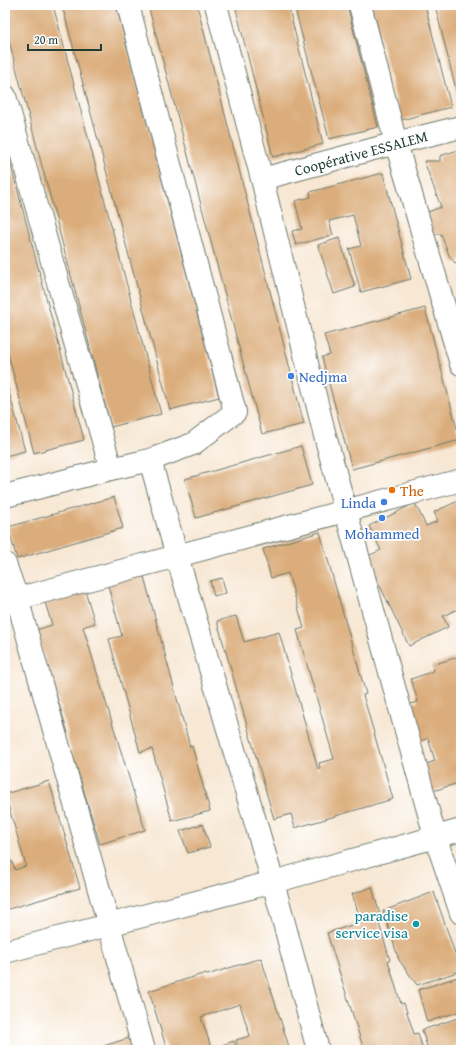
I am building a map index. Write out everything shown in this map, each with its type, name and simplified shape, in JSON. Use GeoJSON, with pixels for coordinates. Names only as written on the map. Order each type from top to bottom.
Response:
{"type":"FeatureCollection","features":[{"type":"Feature","properties":{"kind":"street"},"geometry":{"type":"LineString","coordinates":[[5,496],[150,460],[193,444],[236,412],[128,5]]}},
{"type":"Feature","properties":{"kind":"street"},"geometry":{"type":"LineString","coordinates":[[216,5],[262,179],[324,432],[435,836],[461,913]]}},
{"type":"Feature","properties":{"kind":"street"},"geometry":{"type":"LineString","coordinates":[[360,5],[396,143],[461,364]]}},
{"type":"Feature","properties":{"kind":"street"},"geometry":{"type":"LineString","coordinates":[[5,96],[111,469]]}},
{"type":"Feature","properties":{"kind":"street","name":"Coopérative ESSALEM"},"geometry":{"type":"LineString","coordinates":[[262,179],[396,143],[461,128]]}},
{"type":"Feature","properties":{"kind":"street"},"geometry":{"type":"LineString","coordinates":[[150,460],[273,882],[318,1050]]}},
{"type":"Feature","properties":{"kind":"street"},"geometry":{"type":"LineString","coordinates":[[11,600],[461,480]]}},
{"type":"Feature","properties":{"kind":"street"},"geometry":{"type":"LineString","coordinates":[[5,564],[11,600],[110,925],[144,1050]]}},
{"type":"Feature","properties":{"kind":"street"},"geometry":{"type":"LineString","coordinates":[[5,952],[273,882],[461,830]]}},
{"type":"Feature","properties":{"kind":"building"},"geometry":{"type":"Polygon","coordinates":[[[5,5],[53,5],[161,414],[111,427],[5,26],[5,5]]]}},
{"type":"Feature","properties":{"kind":"building"},"geometry":{"type":"Polygon","coordinates":[[[62,5],[116,5],[219,397],[170,410],[62,5]]]}},
{"type":"Feature","properties":{"kind":"building"},"geometry":{"type":"Polygon","coordinates":[[[148,5],[197,5],[304,424],[262,434],[148,5]]]}},
{"type":"Feature","properties":{"kind":"building"},"geometry":{"type":"Polygon","coordinates":[[[235,5],[288,5],[323,144],[273,157],[235,5]]]}},
{"type":"Feature","properties":{"kind":"building"},"geometry":{"type":"Polygon","coordinates":[[[294,5],[347,5],[378,127],[329,139],[294,5]]]}},
{"type":"Feature","properties":{"kind":"building"},"geometry":{"type":"Polygon","coordinates":[[[372,5],[425,5],[451,107],[401,120],[372,5]]]}},
{"type":"Feature","properties":{"kind":"building"},"geometry":{"type":"Polygon","coordinates":[[[435,5],[461,5],[461,106],[460,106],[435,5]]]}},
{"type":"Feature","properties":{"kind":"building"},"geometry":{"type":"Polygon","coordinates":[[[5,143],[84,440],[34,453],[5,342],[5,143]]]}},
{"type":"Feature","properties":{"kind":"building"},"geometry":{"type":"Polygon","coordinates":[[[461,149],[461,259],[455,263],[449,255],[441,234],[432,234],[425,213],[441,207],[424,161],[440,161],[440,156],[461,149]]]}},
{"type":"Feature","properties":{"kind":"building"},"geometry":{"type":"Polygon","coordinates":[[[383,173],[411,279],[361,292],[349,249],[361,246],[353,215],[329,221],[333,235],[296,245],[292,231],[302,229],[295,201],[311,197],[310,192],[383,173]]]}},
{"type":"Feature","properties":{"kind":"building"},"geometry":{"type":"Polygon","coordinates":[[[339,238],[355,287],[334,294],[318,245],[339,238]]]}},
{"type":"Feature","properties":{"kind":"building"},"geometry":{"type":"Polygon","coordinates":[[[425,308],[460,440],[352,469],[322,357],[330,355],[324,335],[425,308]]]}},
{"type":"Feature","properties":{"kind":"building"},"geometry":{"type":"Polygon","coordinates":[[[5,377],[25,451],[5,456],[5,377]]]}},
{"type":"Feature","properties":{"kind":"building"},"geometry":{"type":"Polygon","coordinates":[[[301,446],[312,485],[196,518],[185,479],[301,446]]]}},
{"type":"Feature","properties":{"kind":"building"},"geometry":{"type":"Polygon","coordinates":[[[114,497],[123,528],[17,559],[8,527],[114,497]]]}},
{"type":"Feature","properties":{"kind":"building"},"geometry":{"type":"Polygon","coordinates":[[[458,501],[461,508],[461,615],[458,609],[443,616],[448,627],[409,646],[366,557],[381,550],[369,526],[415,503],[426,526],[438,521],[434,512],[458,501]]]}},
{"type":"Feature","properties":{"kind":"building"},"geometry":{"type":"Polygon","coordinates":[[[320,532],[366,694],[363,695],[393,799],[295,828],[291,814],[274,819],[217,621],[236,616],[244,642],[279,632],[318,769],[320,769],[319,763],[334,759],[297,630],[304,628],[288,573],[271,578],[263,549],[320,532]]]}},
{"type":"Feature","properties":{"kind":"building"},"geometry":{"type":"Polygon","coordinates":[[[143,573],[190,747],[192,746],[210,811],[172,821],[152,749],[140,752],[109,639],[122,636],[107,582],[143,573]]]}},
{"type":"Feature","properties":{"kind":"building"},"geometry":{"type":"Polygon","coordinates":[[[222,578],[226,593],[214,596],[210,581],[222,578]]]}},
{"type":"Feature","properties":{"kind":"building"},"geometry":{"type":"Polygon","coordinates":[[[84,587],[95,623],[83,627],[145,830],[100,844],[36,630],[52,625],[44,599],[84,587]]]}},
{"type":"Feature","properties":{"kind":"building"},"geometry":{"type":"Polygon","coordinates":[[[461,656],[461,782],[433,791],[424,765],[435,761],[428,738],[419,742],[407,705],[418,702],[411,679],[434,671],[432,665],[461,656]]]}},
{"type":"Feature","properties":{"kind":"building"},"geometry":{"type":"Polygon","coordinates":[[[49,781],[80,888],[5,910],[5,864],[12,861],[15,870],[26,866],[5,794],[49,781]]]}},
{"type":"Feature","properties":{"kind":"building"},"geometry":{"type":"Polygon","coordinates":[[[203,824],[210,847],[188,853],[180,831],[203,824]]]}},
{"type":"Feature","properties":{"kind":"building"},"geometry":{"type":"Polygon","coordinates":[[[372,887],[380,915],[361,921],[352,894],[372,887]]]}},
{"type":"Feature","properties":{"kind":"building","name":"paradise service visa"},"geometry":{"type":"Polygon","coordinates":[[[434,892],[461,971],[417,985],[399,960],[383,911],[434,892]]]}},
{"type":"Feature","properties":{"kind":"building"},"geometry":{"type":"Polygon","coordinates":[[[377,917],[401,1004],[404,1003],[414,1034],[418,1033],[423,1050],[364,1050],[327,933],[377,917]]]}},
{"type":"Feature","properties":{"kind":"building"},"geometry":{"type":"Polygon","coordinates":[[[261,958],[290,1050],[239,1050],[236,1040],[250,1036],[240,1004],[201,1017],[212,1050],[167,1050],[149,991],[261,958]]]}},
{"type":"Feature","properties":{"kind":"building"},"geometry":{"type":"Polygon","coordinates":[[[461,976],[461,1011],[427,1022],[418,990],[461,976]]]}},
{"type":"Feature","properties":{"kind":"building"},"geometry":{"type":"Polygon","coordinates":[[[461,1017],[461,1044],[443,1050],[428,1050],[422,1030],[461,1017]]]}},
{"type":"Feature","properties":{"kind":"building"},"geometry":{"type":"Polygon","coordinates":[[[132,1037],[136,1050],[91,1050],[132,1037]]]}},
{"type":"Feature","properties":{"kind":"building"},"geometry":{"type":"Polygon","coordinates":[[[234,1041],[237,1050],[224,1050],[222,1045],[234,1041]]]}},
{"type":"Feature","properties":{"kind":"place","name":"Nedjma"},"geometry":{"type":"Point","coordinates":[291,376]}},
{"type":"Feature","properties":{"kind":"place","name":"The"},"geometry":{"type":"Point","coordinates":[392,490]}},
{"type":"Feature","properties":{"kind":"place","name":"Linda"},"geometry":{"type":"Point","coordinates":[384,502]}},
{"type":"Feature","properties":{"kind":"place","name":"Mohammed"},"geometry":{"type":"Point","coordinates":[382,518]}},
{"type":"Feature","properties":{"kind":"place","name":"paradise service visa"},"geometry":{"type":"Point","coordinates":[416,924]}}]}
